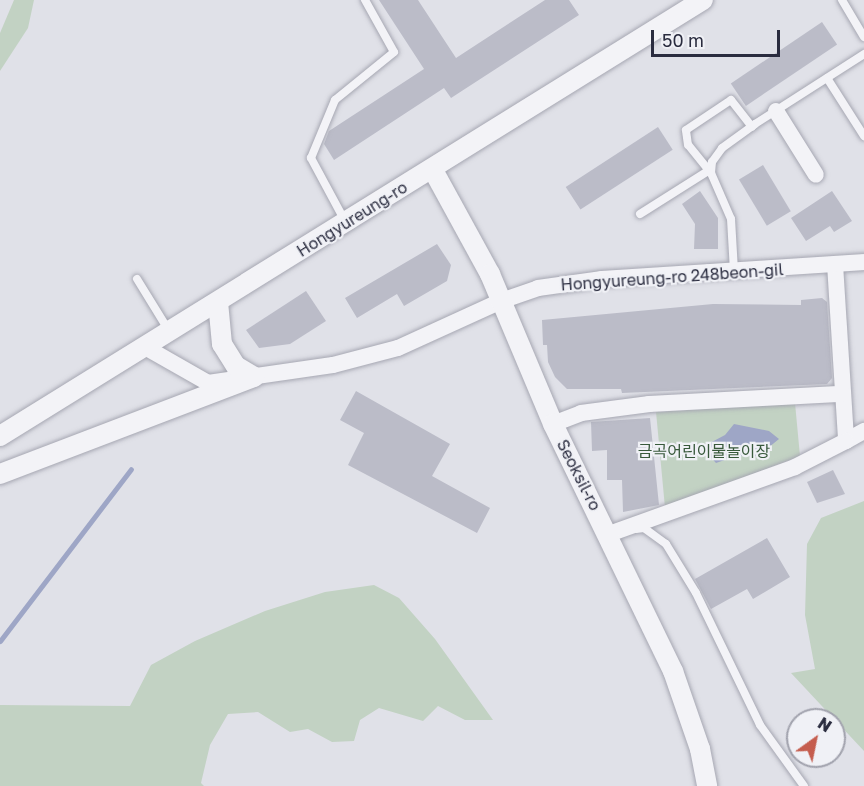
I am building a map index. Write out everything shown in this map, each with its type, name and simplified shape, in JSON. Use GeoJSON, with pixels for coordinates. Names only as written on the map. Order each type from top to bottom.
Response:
{"type":"FeatureCollection","features":[{"type":"Feature","properties":{"kind":"street","name":"Hongyureung-ro"},"geometry":{"type":"LineString","coordinates":[[0,436],[433,170],[703,0]]}},
{"type":"Feature","properties":{"kind":"street"},"geometry":{"type":"LineString","coordinates":[[776,111],[816,175]]}},
{"type":"Feature","properties":{"kind":"street","name":"Seoksil-ro"},"geometry":{"type":"LineString","coordinates":[[433,170],[501,301],[553,424],[609,534],[673,671],[700,749],[708,786]]}},
{"type":"Feature","properties":{"kind":"street","name":"Hongyureung-ro 248beon-gil"},"geometry":{"type":"LineString","coordinates":[[145,347],[208,383],[333,364],[398,348],[501,301],[538,288],[602,279],[864,262]]}},
{"type":"Feature","properties":{"kind":"street"},"geometry":{"type":"LineString","coordinates":[[835,264],[846,441]]}},
{"type":"Feature","properties":{"kind":"street"},"geometry":{"type":"LineString","coordinates":[[218,302],[222,344],[236,366],[255,377]]}},
{"type":"Feature","properties":{"kind":"street"},"geometry":{"type":"LineString","coordinates":[[0,474],[255,377]]}},
{"type":"Feature","properties":{"kind":"street"},"geometry":{"type":"LineString","coordinates":[[553,424],[581,413],[649,404],[843,394]]}},
{"type":"Feature","properties":{"kind":"street"},"geometry":{"type":"LineString","coordinates":[[609,534],[795,467],[864,431]]}},
{"type":"Feature","properties":{"kind":"lane"},"geometry":{"type":"LineString","coordinates":[[346,223],[311,158],[335,100],[394,52],[365,0]]}},
{"type":"Feature","properties":{"kind":"lane"},"geometry":{"type":"LineString","coordinates":[[842,0],[864,37]]}},
{"type":"Feature","properties":{"kind":"lane"},"geometry":{"type":"LineString","coordinates":[[640,214],[710,172],[712,162],[722,148],[864,54]]}},
{"type":"Feature","properties":{"kind":"lane"},"geometry":{"type":"LineString","coordinates":[[827,78],[864,136]]}},
{"type":"Feature","properties":{"kind":"lane"},"geometry":{"type":"LineString","coordinates":[[734,272],[731,219],[710,172],[688,145],[686,130],[731,100],[752,127]]}},
{"type":"Feature","properties":{"kind":"lane"},"geometry":{"type":"LineString","coordinates":[[137,279],[170,332]]}},
{"type":"Feature","properties":{"kind":"lane"},"geometry":{"type":"LineString","coordinates":[[609,534],[644,528],[666,544],[696,593],[760,725],[804,786]]}},
{"type":"Feature","properties":{"kind":"green space"},"geometry":{"type":"Polygon","coordinates":[[[14,0],[34,0],[28,28],[0,71],[0,33],[14,0]]]}},
{"type":"Feature","properties":{"kind":"green space","name":"금곡어린이물놀이장"},"geometry":{"type":"Polygon","coordinates":[[[795,403],[800,456],[665,508],[656,412],[795,403]]]}},
{"type":"Feature","properties":{"kind":"green space"},"geometry":{"type":"Polygon","coordinates":[[[864,501],[864,751],[846,732],[846,708],[824,708],[791,673],[815,669],[805,615],[807,544],[821,518],[864,501]]]}},
{"type":"Feature","properties":{"kind":"green space"},"geometry":{"type":"Polygon","coordinates":[[[374,585],[399,598],[435,639],[493,720],[465,720],[438,706],[423,721],[379,708],[360,720],[354,741],[332,742],[308,729],[290,732],[258,712],[228,714],[210,745],[201,783],[204,786],[0,786],[0,705],[130,706],[151,665],[195,641],[265,611],[325,592],[374,585]]]}},
{"type":"Feature","properties":{"kind":"water"},"geometry":{"type":"Polygon","coordinates":[[[734,424],[769,431],[779,439],[758,456],[736,456],[716,463],[707,453],[708,444],[725,435],[734,424]]]}},
{"type":"Feature","properties":{"kind":"building"},"geometry":{"type":"Polygon","coordinates":[[[379,0],[418,0],[456,58],[545,0],[569,0],[579,15],[451,98],[444,88],[334,160],[324,144],[329,131],[424,69],[379,0]]]}},
{"type":"Feature","properties":{"kind":"building"},"geometry":{"type":"Polygon","coordinates":[[[822,22],[837,44],[746,106],[731,84],[822,22]]]}},
{"type":"Feature","properties":{"kind":"building"},"geometry":{"type":"Polygon","coordinates":[[[658,127],[673,150],[580,210],[566,187],[658,127]]]}},
{"type":"Feature","properties":{"kind":"building"},"geometry":{"type":"Polygon","coordinates":[[[763,165],[791,211],[767,226],[739,179],[763,165]]]}},
{"type":"Feature","properties":{"kind":"building"},"geometry":{"type":"Polygon","coordinates":[[[700,191],[718,218],[718,249],[694,249],[695,224],[682,204],[700,191]]]}},
{"type":"Feature","properties":{"kind":"building"},"geometry":{"type":"Polygon","coordinates":[[[832,191],[852,221],[834,232],[830,226],[806,241],[791,218],[832,191]]]}},
{"type":"Feature","properties":{"kind":"building"},"geometry":{"type":"Polygon","coordinates":[[[437,244],[451,265],[447,281],[404,306],[397,294],[357,318],[345,298],[437,244]]]}},
{"type":"Feature","properties":{"kind":"building"},"geometry":{"type":"Polygon","coordinates":[[[306,291],[326,321],[290,344],[259,348],[246,330],[306,291]]]}},
{"type":"Feature","properties":{"kind":"building"},"geometry":{"type":"Polygon","coordinates":[[[822,298],[827,302],[832,378],[827,384],[622,393],[621,389],[567,389],[555,377],[548,362],[547,345],[543,345],[542,320],[713,304],[801,305],[801,300],[822,298]]]}},
{"type":"Feature","properties":{"kind":"building"},"geometry":{"type":"Polygon","coordinates":[[[356,391],[450,444],[432,476],[490,508],[477,533],[348,465],[364,433],[340,420],[356,391]]]}},
{"type":"Feature","properties":{"kind":"building"},"geometry":{"type":"Polygon","coordinates":[[[650,418],[659,505],[623,512],[622,480],[607,480],[607,450],[592,451],[591,422],[650,418]]]}},
{"type":"Feature","properties":{"kind":"building"},"geometry":{"type":"Polygon","coordinates":[[[833,470],[845,494],[817,503],[807,482],[833,470]]]}},
{"type":"Feature","properties":{"kind":"building"},"geometry":{"type":"Polygon","coordinates":[[[767,538],[790,577],[753,599],[747,589],[711,609],[695,579],[767,538]]]}},
{"type":"Feature","properties":{"kind":"waterway"},"geometry":{"type":"LineString","coordinates":[[0,641],[131,469]]}}]}
